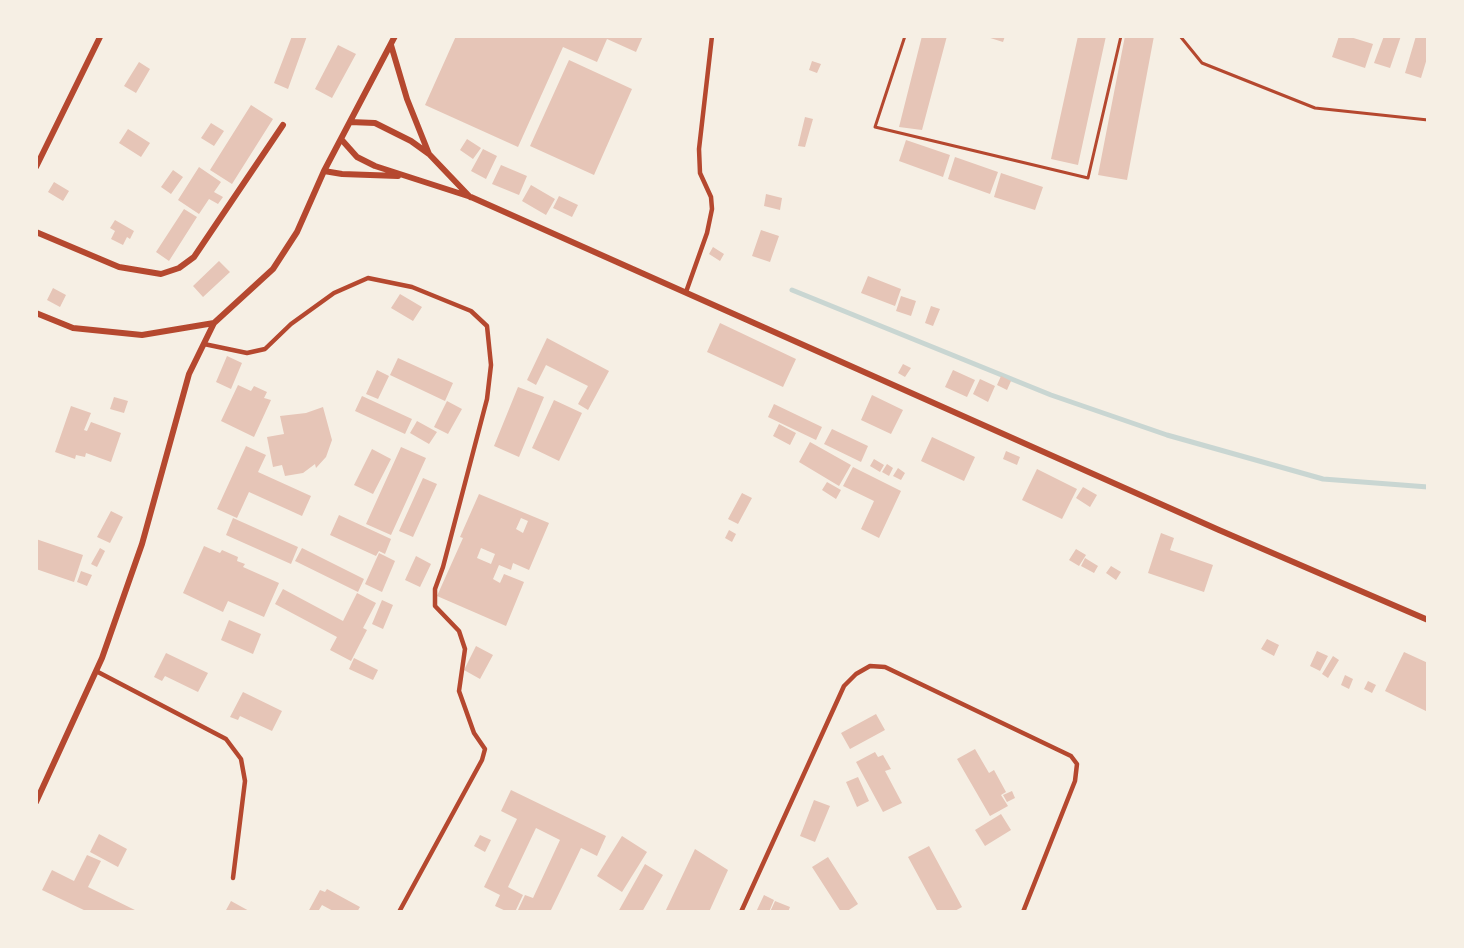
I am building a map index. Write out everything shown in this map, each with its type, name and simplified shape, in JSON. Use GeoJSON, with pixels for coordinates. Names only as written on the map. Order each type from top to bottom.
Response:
{"type":"FeatureCollection","features":[{"type":"Feature","properties":{"kind":"street"},"geometry":{"type":"LineString","coordinates":[[36,802],[96,671],[142,543],[189,374],[214,324],[273,269],[297,231],[324,171],[395,36]]}},
{"type":"Feature","properties":{"kind":"street"},"geometry":{"type":"LineString","coordinates":[[36,167],[100,37]]}},
{"type":"Feature","properties":{"kind":"street"},"geometry":{"type":"LineString","coordinates":[[391,45],[407,99],[429,154]]}},
{"type":"Feature","properties":{"kind":"street"},"geometry":{"type":"LineString","coordinates":[[350,122],[375,123],[411,141],[429,154],[471,197]]}},
{"type":"Feature","properties":{"kind":"street"},"geometry":{"type":"LineString","coordinates":[[36,232],[119,267],[161,274],[179,268],[194,257],[283,125]]}},
{"type":"Feature","properties":{"kind":"street"},"geometry":{"type":"LineString","coordinates":[[341,140],[357,157],[375,166],[471,197],[1239,539],[1428,620]]}},
{"type":"Feature","properties":{"kind":"street"},"geometry":{"type":"LineString","coordinates":[[324,171],[342,174],[405,176]]}},
{"type":"Feature","properties":{"kind":"street"},"geometry":{"type":"LineString","coordinates":[[36,313],[73,328],[142,335],[214,324]]}},
{"type":"Feature","properties":{"kind":"lane"},"geometry":{"type":"LineString","coordinates":[[686,292],[707,234],[712,209],[711,197],[700,173],[699,149],[712,36]]}},
{"type":"Feature","properties":{"kind":"lane"},"geometry":{"type":"LineString","coordinates":[[204,344],[248,353],[265,349],[291,324],[334,293],[368,278],[412,287],[471,311],[488,326],[491,364],[487,399],[443,567],[435,589],[435,606],[459,631],[465,649],[459,691],[474,733],[485,749],[482,760],[399,912]]}},
{"type":"Feature","properties":{"kind":"lane"},"geometry":{"type":"LineString","coordinates":[[741,912],[844,686],[856,674],[870,666],[885,667],[1071,756],[1077,764],[1075,781],[1023,912]]}},
{"type":"Feature","properties":{"kind":"lane"},"geometry":{"type":"LineString","coordinates":[[96,671],[226,739],[241,759],[245,781],[233,878]]}},
{"type":"Feature","properties":{"kind":"path"},"geometry":{"type":"LineString","coordinates":[[905,36],[875,127],[1088,178],[1121,36]]}},
{"type":"Feature","properties":{"kind":"path"},"geometry":{"type":"LineString","coordinates":[[1180,36],[1202,63],[1315,108],[1428,120]]}},
{"type":"Feature","properties":{"kind":"building"},"geometry":{"type":"Polygon","coordinates":[[[292,36],[307,36],[288,89],[274,83],[292,36]]]}},
{"type":"Feature","properties":{"kind":"building"},"geometry":{"type":"Polygon","coordinates":[[[456,36],[643,36],[636,52],[607,39],[597,62],[563,47],[518,147],[425,105],[456,36]]]}},
{"type":"Feature","properties":{"kind":"building"},"geometry":{"type":"Polygon","coordinates":[[[922,36],[947,36],[922,130],[899,127],[922,36]]]}},
{"type":"Feature","properties":{"kind":"building"},"geometry":{"type":"Polygon","coordinates":[[[984,36],[1005,36],[1003,42],[984,36]]]}},
{"type":"Feature","properties":{"kind":"building"},"geometry":{"type":"Polygon","coordinates":[[[1078,36],[1106,36],[1078,165],[1051,159],[1078,36]]]}},
{"type":"Feature","properties":{"kind":"building"},"geometry":{"type":"Polygon","coordinates":[[[1125,36],[1154,36],[1127,180],[1098,175],[1125,36]]]}},
{"type":"Feature","properties":{"kind":"building"},"geometry":{"type":"Polygon","coordinates":[[[1339,36],[1347,36],[1373,44],[1365,68],[1332,57],[1339,36]]]}},
{"type":"Feature","properties":{"kind":"building"},"geometry":{"type":"Polygon","coordinates":[[[1384,36],[1401,36],[1390,68],[1374,63],[1384,36]]]}},
{"type":"Feature","properties":{"kind":"building"},"geometry":{"type":"Polygon","coordinates":[[[1416,36],[1428,36],[1428,55],[1421,78],[1405,73],[1416,36]]]}},
{"type":"Feature","properties":{"kind":"building"},"geometry":{"type":"Polygon","coordinates":[[[338,45],[356,54],[332,98],[315,89],[338,45]]]}},
{"type":"Feature","properties":{"kind":"building"},"geometry":{"type":"Polygon","coordinates":[[[569,60],[632,89],[594,175],[530,146],[569,60]]]}},
{"type":"Feature","properties":{"kind":"building"},"geometry":{"type":"Polygon","coordinates":[[[812,61],[821,64],[817,73],[809,70],[812,61]]]}},
{"type":"Feature","properties":{"kind":"building"},"geometry":{"type":"Polygon","coordinates":[[[139,62],[150,69],[136,93],[124,86],[139,62]]]}},
{"type":"Feature","properties":{"kind":"building"},"geometry":{"type":"Polygon","coordinates":[[[251,105],[273,119],[232,184],[210,170],[251,105]]]}},
{"type":"Feature","properties":{"kind":"building"},"geometry":{"type":"Polygon","coordinates":[[[805,117],[813,119],[805,147],[798,146],[805,117]]]}},
{"type":"Feature","properties":{"kind":"building"},"geometry":{"type":"Polygon","coordinates":[[[211,123],[224,131],[214,146],[201,138],[211,123]]]}},
{"type":"Feature","properties":{"kind":"building"},"geometry":{"type":"Polygon","coordinates":[[[128,129],[150,143],[141,157],[119,143],[128,129]]]}},
{"type":"Feature","properties":{"kind":"building"},"geometry":{"type":"Polygon","coordinates":[[[467,139],[481,148],[473,159],[460,150],[467,139]]]}},
{"type":"Feature","properties":{"kind":"building"},"geometry":{"type":"Polygon","coordinates":[[[906,140],[950,155],[943,177],[899,161],[906,140]]]}},
{"type":"Feature","properties":{"kind":"building"},"geometry":{"type":"Polygon","coordinates":[[[483,149],[497,156],[486,179],[471,171],[483,149]]]}},
{"type":"Feature","properties":{"kind":"building"},"geometry":{"type":"Polygon","coordinates":[[[955,157],[998,172],[990,194],[948,179],[955,157]]]}},
{"type":"Feature","properties":{"kind":"building"},"geometry":{"type":"Polygon","coordinates":[[[501,165],[527,176],[519,195],[492,184],[501,165]]]}},
{"type":"Feature","properties":{"kind":"building"},"geometry":{"type":"Polygon","coordinates":[[[199,167],[221,182],[214,192],[223,197],[218,204],[209,199],[199,214],[178,200],[199,167]]]}},
{"type":"Feature","properties":{"kind":"building"},"geometry":{"type":"Polygon","coordinates":[[[173,170],[183,177],[171,194],[161,187],[173,170]]]}},
{"type":"Feature","properties":{"kind":"building"},"geometry":{"type":"Polygon","coordinates":[[[1001,173],[1043,187],[1035,210],[994,197],[1001,173]]]}},
{"type":"Feature","properties":{"kind":"building"},"geometry":{"type":"Polygon","coordinates":[[[54,182],[69,191],[63,201],[48,192],[54,182]]]}},
{"type":"Feature","properties":{"kind":"building"},"geometry":{"type":"Polygon","coordinates":[[[531,185],[555,199],[546,215],[522,201],[531,185]]]}},
{"type":"Feature","properties":{"kind":"building"},"geometry":{"type":"Polygon","coordinates":[[[766,194],[782,198],[780,210],[764,206],[766,194]]]}},
{"type":"Feature","properties":{"kind":"building"},"geometry":{"type":"Polygon","coordinates":[[[559,196],[578,205],[572,217],[553,208],[559,196]]]}},
{"type":"Feature","properties":{"kind":"building"},"geometry":{"type":"Polygon","coordinates":[[[184,209],[197,217],[169,261],[156,252],[184,209]]]}},
{"type":"Feature","properties":{"kind":"building"},"geometry":{"type":"Polygon","coordinates":[[[115,220],[134,231],[123,245],[111,239],[115,231],[110,228],[115,220]]]}},
{"type":"Feature","properties":{"kind":"building"},"geometry":{"type":"Polygon","coordinates":[[[761,230],[779,236],[770,262],[752,256],[761,230]]]}},
{"type":"Feature","properties":{"kind":"building"},"geometry":{"type":"Polygon","coordinates":[[[713,247],[724,254],[720,261],[709,254],[713,247]]]}},
{"type":"Feature","properties":{"kind":"building"},"geometry":{"type":"Polygon","coordinates":[[[219,261],[230,272],[203,297],[193,286],[219,261]]]}},
{"type":"Feature","properties":{"kind":"building"},"geometry":{"type":"Polygon","coordinates":[[[868,276],[901,289],[895,306],[861,293],[868,276]]]}},
{"type":"Feature","properties":{"kind":"building"},"geometry":{"type":"Polygon","coordinates":[[[53,288],[66,295],[60,307],[47,300],[53,288]]]}},
{"type":"Feature","properties":{"kind":"building"},"geometry":{"type":"Polygon","coordinates":[[[400,294],[422,307],[413,321],[391,308],[400,294]]]}},
{"type":"Feature","properties":{"kind":"building"},"geometry":{"type":"Polygon","coordinates":[[[901,296],[916,301],[911,316],[896,311],[901,296]]]}},
{"type":"Feature","properties":{"kind":"building"},"geometry":{"type":"Polygon","coordinates":[[[931,306],[940,309],[933,326],[925,323],[931,306]]]}},
{"type":"Feature","properties":{"kind":"building"},"geometry":{"type":"Polygon","coordinates":[[[720,323],[796,359],[783,387],[707,352],[720,323]]]}},
{"type":"Feature","properties":{"kind":"building"},"geometry":{"type":"Polygon","coordinates":[[[547,338],[609,371],[588,410],[578,404],[588,386],[546,365],[536,385],[527,380],[547,338]]]}},
{"type":"Feature","properties":{"kind":"building"},"geometry":{"type":"Polygon","coordinates":[[[227,356],[242,363],[231,389],[216,382],[227,356]]]}},
{"type":"Feature","properties":{"kind":"building"},"geometry":{"type":"Polygon","coordinates":[[[398,358],[453,383],[445,401],[390,375],[398,358]]]}},
{"type":"Feature","properties":{"kind":"building"},"geometry":{"type":"Polygon","coordinates":[[[903,364],[911,368],[905,377],[898,373],[903,364]]]}},
{"type":"Feature","properties":{"kind":"building"},"geometry":{"type":"Polygon","coordinates":[[[377,370],[389,376],[378,399],[366,394],[377,370]]]}},
{"type":"Feature","properties":{"kind":"building"},"geometry":{"type":"Polygon","coordinates":[[[953,370],[975,380],[967,397],[945,387],[953,370]]]}},
{"type":"Feature","properties":{"kind":"building"},"geometry":{"type":"Polygon","coordinates":[[[1001,376],[1011,381],[1007,390],[997,385],[1001,376]]]}},
{"type":"Feature","properties":{"kind":"building"},"geometry":{"type":"Polygon","coordinates":[[[980,379],[995,386],[988,402],[973,394],[980,379]]]}},
{"type":"Feature","properties":{"kind":"building"},"geometry":{"type":"Polygon","coordinates":[[[238,385],[251,391],[254,386],[267,392],[264,398],[271,400],[254,437],[221,421],[238,385]]]}},
{"type":"Feature","properties":{"kind":"building"},"geometry":{"type":"Polygon","coordinates":[[[518,387],[544,397],[519,457],[494,446],[518,387]]]}},
{"type":"Feature","properties":{"kind":"building"},"geometry":{"type":"Polygon","coordinates":[[[872,395],[903,410],[891,434],[861,420],[872,395]]]}},
{"type":"Feature","properties":{"kind":"building"},"geometry":{"type":"Polygon","coordinates":[[[362,396],[412,419],[405,434],[355,411],[362,396]]]}},
{"type":"Feature","properties":{"kind":"building"},"geometry":{"type":"Polygon","coordinates":[[[114,397],[128,401],[124,413],[110,409],[114,397]]]}},
{"type":"Feature","properties":{"kind":"building"},"geometry":{"type":"Polygon","coordinates":[[[554,400],[582,413],[559,461],[532,448],[554,400]]]}},
{"type":"Feature","properties":{"kind":"building"},"geometry":{"type":"Polygon","coordinates":[[[447,401],[462,409],[448,434],[434,427],[447,401]]]}},
{"type":"Feature","properties":{"kind":"building"},"geometry":{"type":"Polygon","coordinates":[[[774,404],[822,427],[816,440],[768,417],[774,404]]]}},
{"type":"Feature","properties":{"kind":"building"},"geometry":{"type":"Polygon","coordinates":[[[71,406],[91,413],[84,430],[87,431],[91,422],[121,433],[111,462],[86,453],[85,457],[76,455],[75,459],[55,452],[71,406]]]}},
{"type":"Feature","properties":{"kind":"building"},"geometry":{"type":"Polygon","coordinates":[[[323,407],[332,440],[326,457],[316,468],[315,464],[303,473],[285,476],[282,465],[273,467],[267,437],[284,434],[280,416],[306,413],[323,407]]]}},
{"type":"Feature","properties":{"kind":"building"},"geometry":{"type":"Polygon","coordinates":[[[417,421],[437,432],[429,444],[410,433],[417,421]]]}},
{"type":"Feature","properties":{"kind":"building"},"geometry":{"type":"Polygon","coordinates":[[[779,424],[796,433],[790,445],[773,436],[779,424]]]}},
{"type":"Feature","properties":{"kind":"building"},"geometry":{"type":"Polygon","coordinates":[[[832,429],[868,446],[861,462],[824,444],[832,429]]]}},
{"type":"Feature","properties":{"kind":"building"},"geometry":{"type":"Polygon","coordinates":[[[932,437],[975,457],[964,481],[921,461],[932,437]]]}},
{"type":"Feature","properties":{"kind":"building"},"geometry":{"type":"Polygon","coordinates":[[[810,442],[851,465],[839,486],[799,462],[810,442]]]}},
{"type":"Feature","properties":{"kind":"building"},"geometry":{"type":"Polygon","coordinates":[[[246,446],[266,455],[258,472],[311,496],[302,516],[249,492],[237,518],[217,509],[246,446]]]}},
{"type":"Feature","properties":{"kind":"building"},"geometry":{"type":"Polygon","coordinates":[[[401,447],[426,458],[391,535],[366,524],[401,447]]]}},
{"type":"Feature","properties":{"kind":"building"},"geometry":{"type":"Polygon","coordinates":[[[372,449],[391,459],[373,494],[354,485],[372,449]]]}},
{"type":"Feature","properties":{"kind":"building"},"geometry":{"type":"Polygon","coordinates":[[[1006,451],[1020,457],[1017,465],[1003,459],[1006,451]]]}},
{"type":"Feature","properties":{"kind":"building"},"geometry":{"type":"Polygon","coordinates":[[[874,459],[884,465],[880,472],[870,466],[874,459]]]}},
{"type":"Feature","properties":{"kind":"building"},"geometry":{"type":"Polygon","coordinates":[[[887,464],[893,468],[889,476],[882,472],[887,464]]]}},
{"type":"Feature","properties":{"kind":"building"},"geometry":{"type":"Polygon","coordinates":[[[853,467],[901,491],[879,538],[861,529],[874,501],[843,486],[853,467]]]}},
{"type":"Feature","properties":{"kind":"building"},"geometry":{"type":"Polygon","coordinates":[[[898,468],[905,473],[901,480],[893,476],[898,468]]]}},
{"type":"Feature","properties":{"kind":"building"},"geometry":{"type":"Polygon","coordinates":[[[1037,469],[1077,489],[1062,519],[1022,500],[1037,469]]]}},
{"type":"Feature","properties":{"kind":"building"},"geometry":{"type":"Polygon","coordinates":[[[423,478],[437,484],[413,537],[399,531],[423,478]]]}},
{"type":"Feature","properties":{"kind":"building"},"geometry":{"type":"Polygon","coordinates":[[[827,482],[841,490],[836,499],[822,490],[827,482]]]}},
{"type":"Feature","properties":{"kind":"building"},"geometry":{"type":"Polygon","coordinates":[[[1083,487],[1097,495],[1090,507],[1076,498],[1083,487]]]}},
{"type":"Feature","properties":{"kind":"building"},"geometry":{"type":"Polygon","coordinates":[[[742,493],[752,498],[738,524],[728,519],[742,493]]]}},
{"type":"Feature","properties":{"kind":"building"},"geometry":{"type":"Polygon","coordinates":[[[479,494],[549,523],[529,570],[513,563],[511,570],[499,565],[493,579],[500,583],[504,574],[524,582],[506,626],[437,596],[463,538],[460,537],[479,494]],[[521,518],[516,529],[523,533],[528,521],[521,518]],[[481,548],[477,558],[491,564],[495,554],[481,548]]]}},
{"type":"Feature","properties":{"kind":"building"},"geometry":{"type":"Polygon","coordinates":[[[111,511],[123,517],[110,543],[97,537],[111,511]]]}},
{"type":"Feature","properties":{"kind":"building"},"geometry":{"type":"Polygon","coordinates":[[[339,515],[391,539],[385,554],[379,551],[376,556],[330,535],[339,515]]]}},
{"type":"Feature","properties":{"kind":"building"},"geometry":{"type":"Polygon","coordinates":[[[233,518],[298,547],[291,564],[226,535],[233,518]]]}},
{"type":"Feature","properties":{"kind":"building"},"geometry":{"type":"Polygon","coordinates":[[[729,530],[736,534],[732,542],[725,538],[729,530]]]}},
{"type":"Feature","properties":{"kind":"building"},"geometry":{"type":"Polygon","coordinates":[[[1161,533],[1174,538],[1170,550],[1213,565],[1204,592],[1148,573],[1161,533]]]}},
{"type":"Feature","properties":{"kind":"building"},"geometry":{"type":"Polygon","coordinates":[[[36,539],[83,555],[74,582],[36,569],[36,539]]]}},
{"type":"Feature","properties":{"kind":"building"},"geometry":{"type":"Polygon","coordinates":[[[204,546],[238,557],[237,561],[245,564],[243,567],[279,583],[264,617],[228,601],[223,612],[183,593],[204,546]]]}},
{"type":"Feature","properties":{"kind":"building"},"geometry":{"type":"Polygon","coordinates":[[[100,548],[105,551],[97,567],[91,564],[100,548]]]}},
{"type":"Feature","properties":{"kind":"building"},"geometry":{"type":"Polygon","coordinates":[[[302,548],[364,579],[358,592],[295,561],[302,548]]]}},
{"type":"Feature","properties":{"kind":"building"},"geometry":{"type":"Polygon","coordinates":[[[1076,549],[1086,555],[1079,566],[1069,560],[1076,549]]]}},
{"type":"Feature","properties":{"kind":"building"},"geometry":{"type":"Polygon","coordinates":[[[379,553],[395,561],[382,592],[365,584],[379,553]]]}},
{"type":"Feature","properties":{"kind":"building"},"geometry":{"type":"Polygon","coordinates":[[[416,556],[431,564],[420,587],[405,580],[416,556]]]}},
{"type":"Feature","properties":{"kind":"building"},"geometry":{"type":"Polygon","coordinates":[[[1085,558],[1098,566],[1094,573],[1081,566],[1085,558]]]}},
{"type":"Feature","properties":{"kind":"building"},"geometry":{"type":"Polygon","coordinates":[[[1111,566],[1121,572],[1116,580],[1106,573],[1111,566]]]}},
{"type":"Feature","properties":{"kind":"building"},"geometry":{"type":"Polygon","coordinates":[[[81,571],[92,575],[87,586],[77,582],[81,571]]]}},
{"type":"Feature","properties":{"kind":"building"},"geometry":{"type":"Polygon","coordinates":[[[283,589],[343,621],[357,593],[376,603],[363,628],[367,630],[351,661],[330,650],[337,637],[275,604],[283,589]]]}},
{"type":"Feature","properties":{"kind":"building"},"geometry":{"type":"Polygon","coordinates":[[[382,600],[393,605],[383,629],[372,624],[382,600]]]}},
{"type":"Feature","properties":{"kind":"building"},"geometry":{"type":"Polygon","coordinates":[[[229,620],[261,634],[253,654],[221,640],[229,620]]]}},
{"type":"Feature","properties":{"kind":"building"},"geometry":{"type":"Polygon","coordinates":[[[1267,639],[1279,645],[1274,656],[1261,649],[1267,639]]]}},
{"type":"Feature","properties":{"kind":"building"},"geometry":{"type":"Polygon","coordinates":[[[476,646],[493,655],[480,679],[464,670],[476,646]]]}},
{"type":"Feature","properties":{"kind":"building"},"geometry":{"type":"Polygon","coordinates":[[[1317,651],[1328,656],[1320,671],[1310,666],[1317,651]]]}},
{"type":"Feature","properties":{"kind":"building"},"geometry":{"type":"Polygon","coordinates":[[[1404,652],[1428,663],[1428,712],[1385,691],[1404,652]]]}},
{"type":"Feature","properties":{"kind":"building"},"geometry":{"type":"Polygon","coordinates":[[[166,653],[208,673],[198,692],[165,676],[162,681],[154,677],[166,653]]]}},
{"type":"Feature","properties":{"kind":"building"},"geometry":{"type":"Polygon","coordinates":[[[1333,656],[1339,660],[1328,678],[1322,674],[1333,656]]]}},
{"type":"Feature","properties":{"kind":"building"},"geometry":{"type":"Polygon","coordinates":[[[354,658],[378,670],[373,680],[349,669],[354,658]]]}},
{"type":"Feature","properties":{"kind":"building"},"geometry":{"type":"Polygon","coordinates":[[[1345,675],[1353,679],[1349,689],[1341,685],[1345,675]]]}},
{"type":"Feature","properties":{"kind":"building"},"geometry":{"type":"Polygon","coordinates":[[[1368,681],[1376,685],[1372,693],[1364,689],[1368,681]]]}},
{"type":"Feature","properties":{"kind":"building"},"geometry":{"type":"Polygon","coordinates":[[[243,692],[282,711],[272,731],[240,716],[238,720],[230,717],[243,692]]]}},
{"type":"Feature","properties":{"kind":"building"},"geometry":{"type":"Polygon","coordinates":[[[876,714],[885,730],[850,749],[841,733],[876,714]]]}},
{"type":"Feature","properties":{"kind":"building"},"geometry":{"type":"Polygon","coordinates":[[[975,749],[989,773],[994,770],[1006,792],[1001,795],[1008,806],[990,816],[957,759],[975,749]]]}},
{"type":"Feature","properties":{"kind":"building"},"geometry":{"type":"Polygon","coordinates":[[[875,752],[878,757],[883,755],[891,769],[885,771],[902,803],[883,812],[856,762],[875,752]]]}},
{"type":"Feature","properties":{"kind":"building"},"geometry":{"type":"Polygon","coordinates":[[[858,777],[869,801],[857,807],[846,782],[858,777]]]}},
{"type":"Feature","properties":{"kind":"building"},"geometry":{"type":"Polygon","coordinates":[[[511,790],[606,836],[597,856],[581,848],[550,912],[517,912],[525,895],[533,898],[560,840],[536,828],[508,887],[523,895],[515,912],[508,912],[495,906],[500,895],[484,887],[517,819],[501,811],[511,790]]]}},
{"type":"Feature","properties":{"kind":"building"},"geometry":{"type":"Polygon","coordinates":[[[1012,791],[1015,798],[1007,802],[1003,795],[1012,791]]]}},
{"type":"Feature","properties":{"kind":"building"},"geometry":{"type":"Polygon","coordinates":[[[814,800],[830,806],[815,842],[800,836],[814,800]]]}},
{"type":"Feature","properties":{"kind":"building"},"geometry":{"type":"Polygon","coordinates":[[[1001,814],[1011,830],[985,846],[975,830],[1001,814]]]}},
{"type":"Feature","properties":{"kind":"building"},"geometry":{"type":"Polygon","coordinates":[[[99,834],[127,849],[118,867],[90,852],[99,834]]]}},
{"type":"Feature","properties":{"kind":"building"},"geometry":{"type":"Polygon","coordinates":[[[480,835],[491,840],[485,852],[474,846],[480,835]]]}},
{"type":"Feature","properties":{"kind":"building"},"geometry":{"type":"Polygon","coordinates":[[[622,836],[647,852],[622,892],[597,876],[622,836]]]}},
{"type":"Feature","properties":{"kind":"building"},"geometry":{"type":"Polygon","coordinates":[[[929,846],[962,907],[953,912],[938,912],[908,857],[929,846]]]}},
{"type":"Feature","properties":{"kind":"building"},"geometry":{"type":"Polygon","coordinates":[[[695,849],[728,870],[709,912],[665,912],[695,849]]]}},
{"type":"Feature","properties":{"kind":"building"},"geometry":{"type":"Polygon","coordinates":[[[87,855],[101,861],[88,887],[139,912],[88,912],[42,890],[52,870],[74,881],[87,855]]]}},
{"type":"Feature","properties":{"kind":"building"},"geometry":{"type":"Polygon","coordinates":[[[828,857],[858,904],[846,912],[841,912],[812,867],[828,857]]]}},
{"type":"Feature","properties":{"kind":"building"},"geometry":{"type":"Polygon","coordinates":[[[645,864],[663,875],[642,912],[618,912],[645,864]]]}},
{"type":"Feature","properties":{"kind":"building"},"geometry":{"type":"Polygon","coordinates":[[[327,889],[360,907],[357,912],[335,912],[322,905],[319,910],[324,912],[308,912],[320,890],[325,892],[327,889]]]}},
{"type":"Feature","properties":{"kind":"building"},"geometry":{"type":"Polygon","coordinates":[[[764,895],[774,900],[769,912],[756,912],[764,895]]]}},
{"type":"Feature","properties":{"kind":"building"},"geometry":{"type":"Polygon","coordinates":[[[231,901],[251,912],[225,912],[231,901]]]}},
{"type":"Feature","properties":{"kind":"building"},"geometry":{"type":"Polygon","coordinates":[[[775,901],[790,907],[788,912],[770,912],[775,901]]]}},
{"type":"Feature","properties":{"kind":"waterway"},"geometry":{"type":"LineString","coordinates":[[792,290],[1051,395],[1167,435],[1323,479],[1428,487]]}}]}
